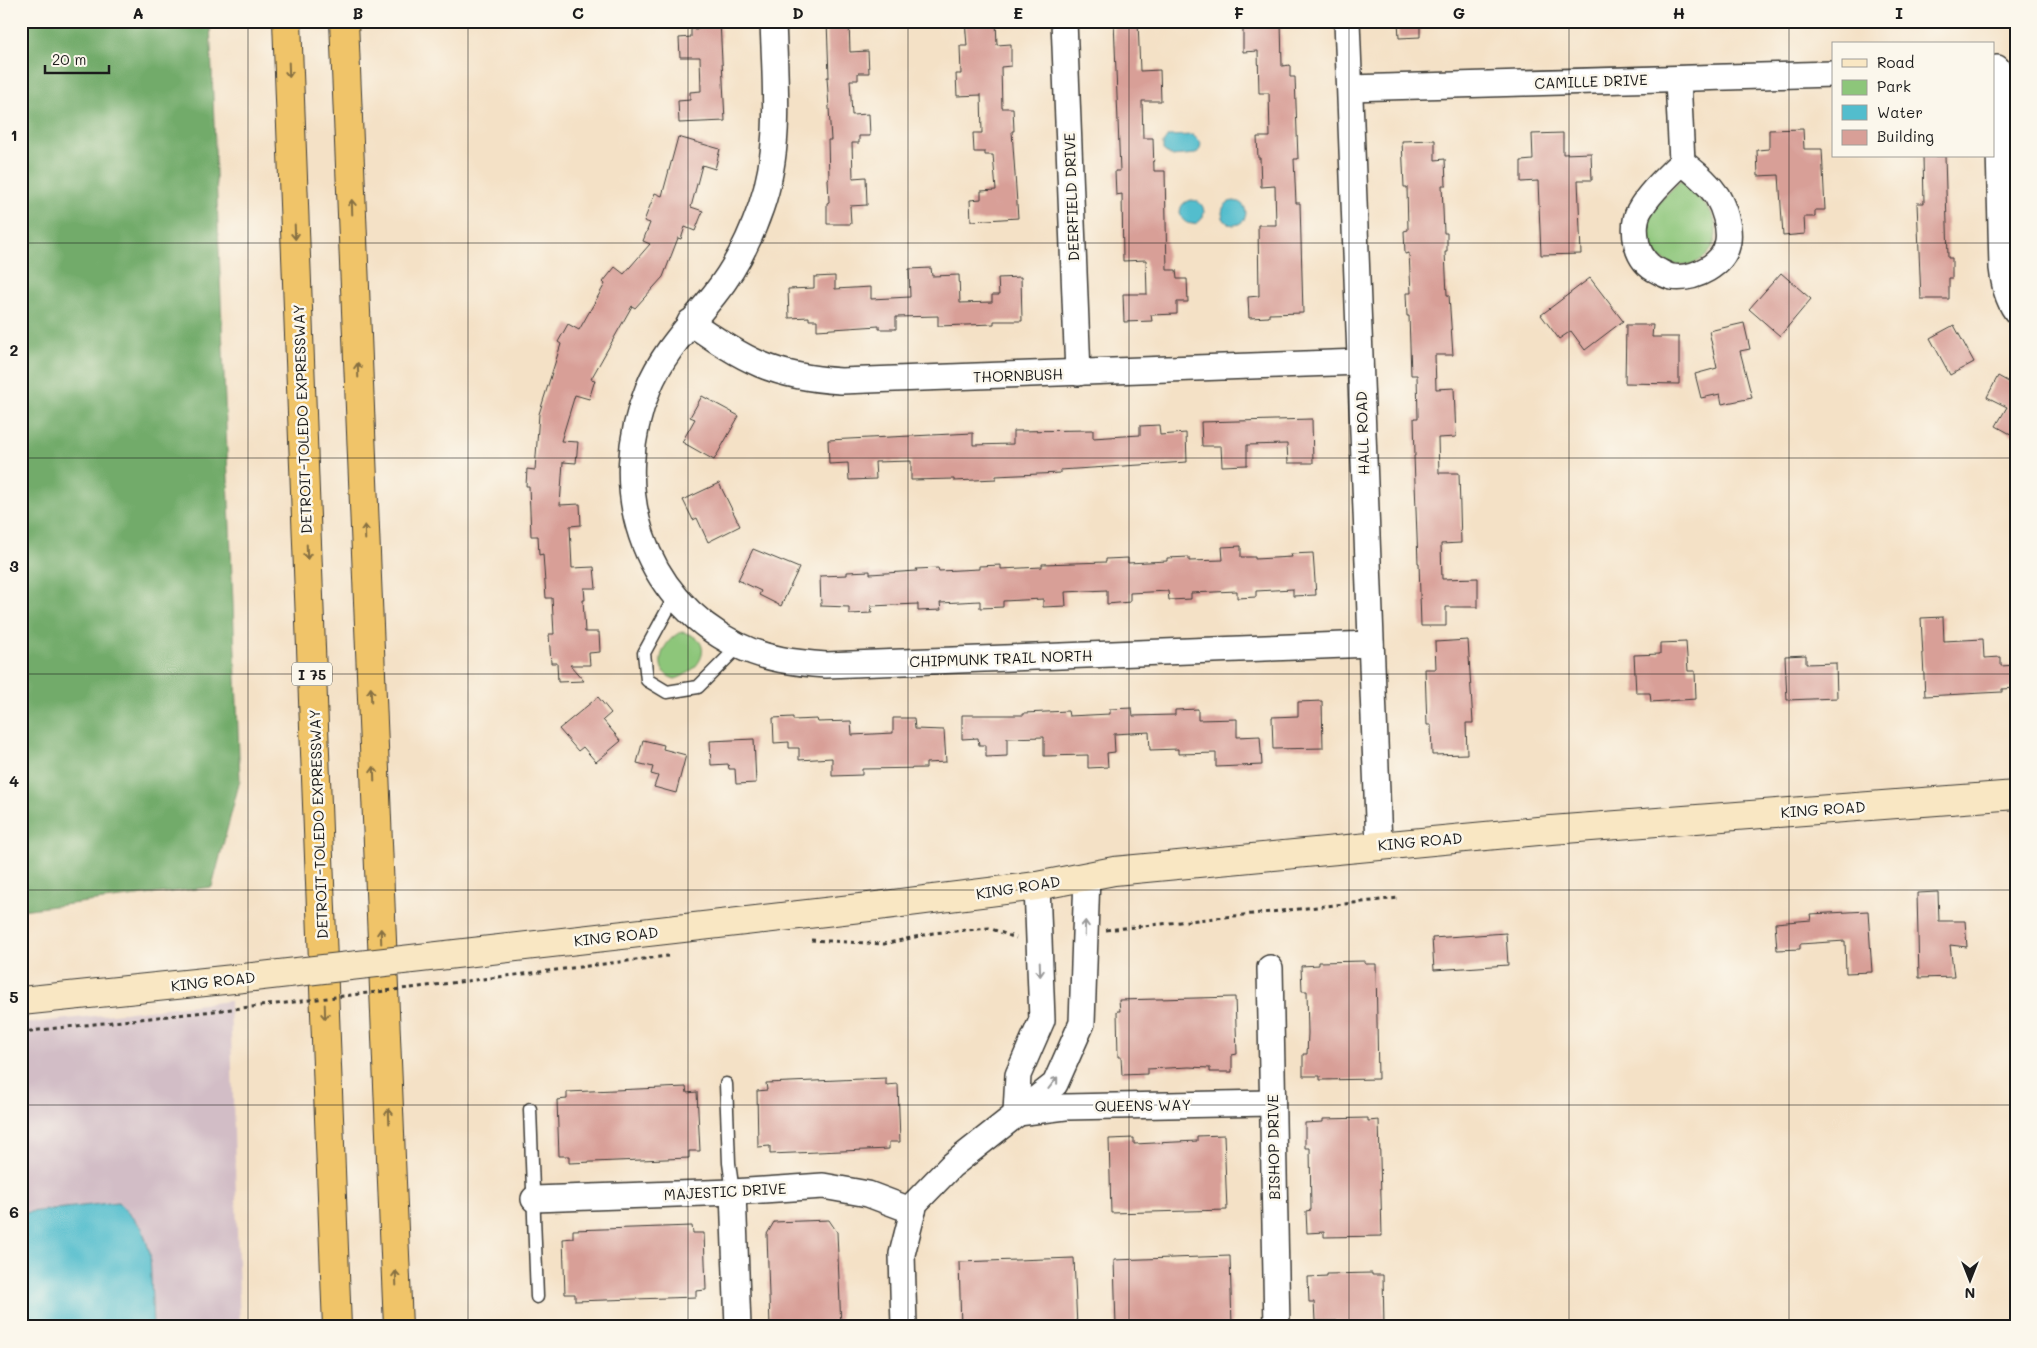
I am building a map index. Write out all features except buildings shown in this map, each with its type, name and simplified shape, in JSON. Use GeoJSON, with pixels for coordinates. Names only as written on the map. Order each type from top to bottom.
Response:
{"type":"FeatureCollection","features":[{"type":"Feature","properties":{"kind":"highway","name":"DETROIT-TOLEDO EXPRESSWAY"},"geometry":{"type":"LineString","coordinates":[[287,21],[337,1327]]}},
{"type":"Feature","properties":{"kind":"highway"},"geometry":{"type":"LineString","coordinates":[[344,21],[398,1327]]}},
{"type":"Feature","properties":{"kind":"main road","name":"KING ROAD"},"geometry":{"type":"LineString","coordinates":[[21,1001],[252,978],[869,907],[1037,886],[1087,876],[1380,845],[2016,795]]}},
{"type":"Feature","properties":{"kind":"street","name":"CHIPMUNK TRAIL NORTH"},"geometry":{"type":"LineString","coordinates":[[772,21],[776,115],[775,141],[762,204],[742,252],[729,274],[714,295],[690,322],[665,357],[648,388],[636,422],[631,458],[632,494],[635,515],[650,558],[668,587],[705,625],[739,646],[783,661],[826,665],[1370,644]]}},
{"type":"Feature","properties":{"kind":"street","name":"DEERFIELD DRIVE"},"geometry":{"type":"LineString","coordinates":[[1064,21],[1078,372]]}},
{"type":"Feature","properties":{"kind":"street","name":"HALL ROAD"},"geometry":{"type":"LineString","coordinates":[[1347,21],[1370,644],[1380,845]]}},
{"type":"Feature","properties":{"kind":"street"},"geometry":{"type":"LineString","coordinates":[[2002,68],[2002,268],[2004,285],[2011,305],[2016,311]]}},
{"type":"Feature","properties":{"kind":"street","name":"CAMILLE DRIVE"},"geometry":{"type":"LineString","coordinates":[[1350,88],[1832,74]]}},
{"type":"Feature","properties":{"kind":"street"},"geometry":{"type":"LineString","coordinates":[[1678,78],[1682,162],[1648,198],[1638,213],[1635,234],[1640,255],[1653,268],[1671,277],[1686,277],[1705,271],[1720,258],[1728,241],[1726,216],[1717,196],[1700,176],[1682,162]]}},
{"type":"Feature","properties":{"kind":"street","name":"THORNBUSH"},"geometry":{"type":"LineString","coordinates":[[690,322],[728,349],[753,362],[779,372],[813,380],[841,381],[1360,362]]}},
{"type":"Feature","properties":{"kind":"street"},"geometry":{"type":"LineString","coordinates":[[904,1327],[902,1254],[915,1203],[951,1166],[1054,1084],[1082,1023],[1087,876]]}},
{"type":"Feature","properties":{"kind":"street"},"geometry":{"type":"LineString","coordinates":[[1016,1113],[1018,1075],[1042,1020],[1037,886]]}},
{"type":"Feature","properties":{"kind":"street","name":"BISHOP DRIVE"},"geometry":{"type":"LineString","coordinates":[[1270,968],[1277,1327]]}},
{"type":"Feature","properties":{"kind":"street","name":"QUEENS WAY"},"geometry":{"type":"LineString","coordinates":[[1016,1113],[1064,1107],[1272,1103]]}},
{"type":"Feature","properties":{"kind":"street","name":"MAJESTIC DRIVE"},"geometry":{"type":"LineString","coordinates":[[534,1199],[733,1192],[823,1186],[868,1194],[913,1211]]}},
{"type":"Feature","properties":{"kind":"street"},"geometry":{"type":"LineString","coordinates":[[733,1192],[738,1327]]}},
{"type":"Feature","properties":{"kind":"lane"},"geometry":{"type":"LineString","coordinates":[[668,587],[644,653],[647,680],[667,692],[698,687],[739,646]]}},
{"type":"Feature","properties":{"kind":"lane"},"geometry":{"type":"LineString","coordinates":[[726,1084],[729,1163],[733,1192]]}},
{"type":"Feature","properties":{"kind":"lane"},"geometry":{"type":"LineString","coordinates":[[530,1109],[537,1296]]}},
{"type":"Feature","properties":{"kind":"path"},"geometry":{"type":"LineString","coordinates":[[1085,933],[1399,898]]}},
{"type":"Feature","properties":{"kind":"path"},"geometry":{"type":"LineString","coordinates":[[808,940],[884,944],[933,934],[989,928],[1022,940],[1039,938]]}},
{"type":"Feature","properties":{"kind":"path"},"geometry":{"type":"LineString","coordinates":[[21,1032],[260,1006],[671,956]]}},
{"type":"Feature","properties":{"kind":"shaded area"},"geometry":{"type":"Polygon","coordinates":[[[230,1001],[240,1327],[21,1327],[21,1024],[230,1001]]]}},
{"type":"Feature","properties":{"kind":"green space"},"geometry":{"type":"Polygon","coordinates":[[[21,21],[210,21],[240,780],[212,887],[21,910],[21,21]]]}},
{"type":"Feature","properties":{"kind":"green space"},"geometry":{"type":"Polygon","coordinates":[[[1683,181],[1712,214],[1716,235],[1712,249],[1703,258],[1692,264],[1679,265],[1667,262],[1656,253],[1648,238],[1646,227],[1655,207],[1679,182],[1683,181]]]}},
{"type":"Feature","properties":{"kind":"green space"},"geometry":{"type":"Polygon","coordinates":[[[682,632],[693,636],[699,642],[702,648],[702,656],[692,669],[675,679],[662,670],[662,655],[669,641],[675,635],[682,632]]]}},
{"type":"Feature","properties":{"kind":"water"},"geometry":{"type":"Polygon","coordinates":[[[1193,135],[1201,143],[1200,149],[1196,154],[1171,156],[1163,150],[1163,143],[1168,136],[1193,135]]]}},
{"type":"Feature","properties":{"kind":"water"},"geometry":{"type":"Polygon","coordinates":[[[1192,200],[1200,204],[1204,212],[1200,220],[1192,224],[1184,220],[1180,212],[1184,204],[1192,200]]]}},
{"type":"Feature","properties":{"kind":"water"},"geometry":{"type":"Polygon","coordinates":[[[1234,201],[1242,205],[1246,213],[1242,221],[1234,225],[1226,221],[1222,213],[1226,205],[1234,201]]]}},
{"type":"Feature","properties":{"kind":"water"},"geometry":{"type":"Polygon","coordinates":[[[118,1202],[142,1228],[150,1253],[153,1327],[23,1327],[21,1325],[21,1213],[118,1202]]]}}]}
